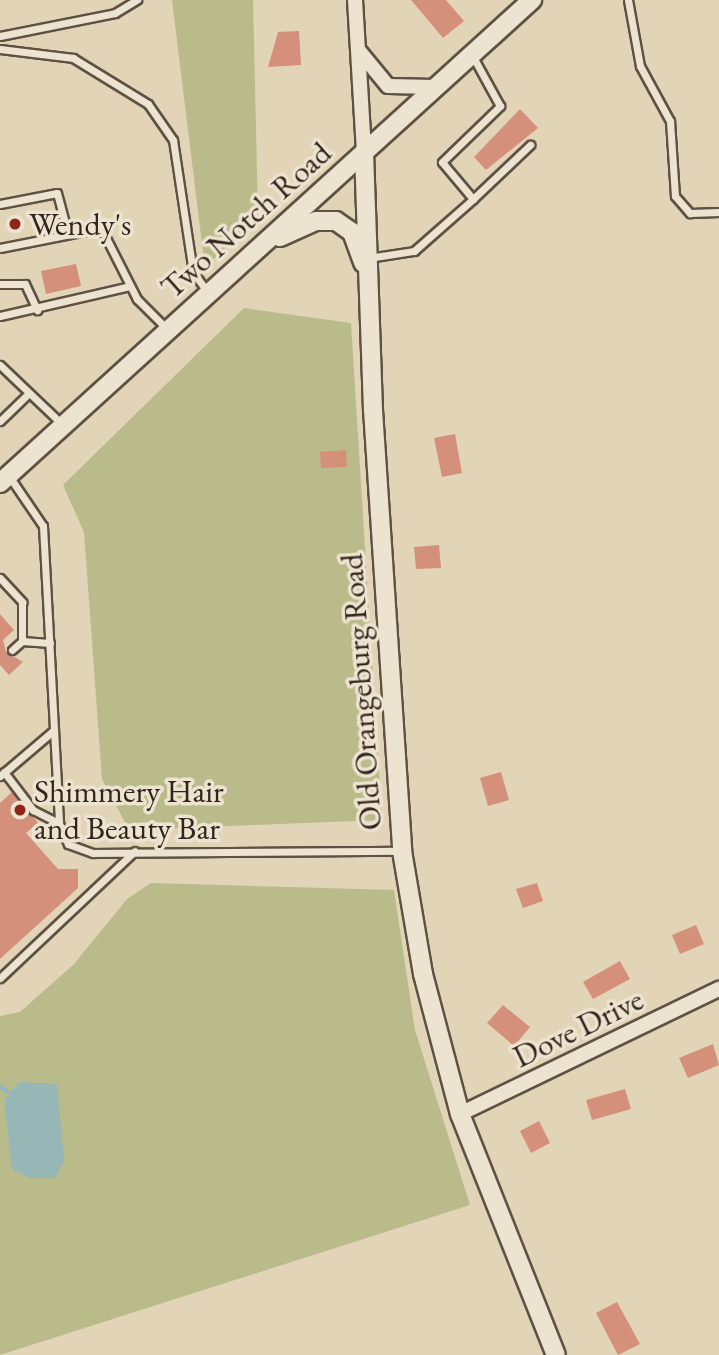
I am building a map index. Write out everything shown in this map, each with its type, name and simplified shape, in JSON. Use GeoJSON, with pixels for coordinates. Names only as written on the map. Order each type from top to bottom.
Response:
{"type":"FeatureCollection","features":[{"type":"Feature","properties":{"kind":"street","name":"Old Orangeburg Road"},"geometry":{"type":"LineString","coordinates":[[355,0],[402,851],[423,974],[460,1114],[556,1355]]}},
{"type":"Feature","properties":{"kind":"street","name":"Two Notch Road"},"geometry":{"type":"LineString","coordinates":[[4,480],[532,0]]}},
{"type":"Feature","properties":{"kind":"street"},"geometry":{"type":"LineString","coordinates":[[358,47],[388,86],[435,88]]}},
{"type":"Feature","properties":{"kind":"street"},"geometry":{"type":"LineString","coordinates":[[258,248],[316,221],[336,221],[352,232],[369,280]]}},
{"type":"Feature","properties":{"kind":"street","name":"Dove Drive"},"geometry":{"type":"LineString","coordinates":[[460,1114],[719,989]]}},
{"type":"Feature","properties":{"kind":"lane"},"geometry":{"type":"LineString","coordinates":[[0,36],[115,13],[137,0]]}},
{"type":"Feature","properties":{"kind":"lane"},"geometry":{"type":"LineString","coordinates":[[628,0],[640,66],[670,121],[675,195],[690,213],[719,212]]}},
{"type":"Feature","properties":{"kind":"lane"},"geometry":{"type":"LineString","coordinates":[[0,49],[74,58],[148,104],[173,140],[193,272],[209,293]]}},
{"type":"Feature","properties":{"kind":"lane"},"geometry":{"type":"LineString","coordinates":[[472,54],[500,106],[442,162],[473,199]]}},
{"type":"Feature","properties":{"kind":"lane"},"geometry":{"type":"LineString","coordinates":[[368,258],[414,251],[530,145]]}},
{"type":"Feature","properties":{"kind":"lane"},"geometry":{"type":"LineString","coordinates":[[0,204],[57,193],[68,234]]}},
{"type":"Feature","properties":{"kind":"lane"},"geometry":{"type":"LineString","coordinates":[[0,248],[101,228],[130,286],[169,330]]}},
{"type":"Feature","properties":{"kind":"lane"},"geometry":{"type":"LineString","coordinates":[[0,284],[25,284],[37,310]]}},
{"type":"Feature","properties":{"kind":"lane"},"geometry":{"type":"LineString","coordinates":[[0,316],[37,310],[130,286]]}},
{"type":"Feature","properties":{"kind":"lane"},"geometry":{"type":"LineString","coordinates":[[0,365],[63,426]]}},
{"type":"Feature","properties":{"kind":"lane"},"geometry":{"type":"LineString","coordinates":[[0,421],[29,394]]}},
{"type":"Feature","properties":{"kind":"lane"},"geometry":{"type":"LineString","coordinates":[[4,480],[43,526],[59,823],[68,844],[82,852],[402,851]]}},
{"type":"Feature","properties":{"kind":"lane"},"geometry":{"type":"LineString","coordinates":[[0,578],[22,602],[22,641]]}},
{"type":"Feature","properties":{"kind":"lane"},"geometry":{"type":"LineString","coordinates":[[12,650],[22,641],[50,643]]}},
{"type":"Feature","properties":{"kind":"lane"},"geometry":{"type":"LineString","coordinates":[[54,730],[2,774],[33,810],[59,823]]}},
{"type":"Feature","properties":{"kind":"lane"},"geometry":{"type":"LineString","coordinates":[[0,978],[136,850]]}},
{"type":"Feature","properties":{"kind":"green space"},"geometry":{"type":"Polygon","coordinates":[[[172,0],[253,0],[258,216],[205,268],[172,0]]]}},
{"type":"Feature","properties":{"kind":"green space"},"geometry":{"type":"Polygon","coordinates":[[[244,308],[351,323],[382,820],[129,830],[102,779],[84,532],[63,485],[244,308]]]}},
{"type":"Feature","properties":{"kind":"green space"},"geometry":{"type":"Polygon","coordinates":[[[151,883],[394,890],[415,1030],[470,1205],[0,1355],[0,1016],[20,1012],[74,964],[127,899],[151,883]]]}},
{"type":"Feature","properties":{"kind":"water"},"geometry":{"type":"Polygon","coordinates":[[[19,1082],[57,1084],[64,1160],[55,1178],[29,1178],[12,1169],[4,1100],[19,1082]]]}},
{"type":"Feature","properties":{"kind":"building"},"geometry":{"type":"Polygon","coordinates":[[[411,0],[446,0],[464,21],[443,38],[411,0]]]}},
{"type":"Feature","properties":{"kind":"building"},"geometry":{"type":"Polygon","coordinates":[[[299,31],[301,65],[268,67],[278,32],[299,31]]]}},
{"type":"Feature","properties":{"kind":"building"},"geometry":{"type":"Polygon","coordinates":[[[520,109],[538,128],[486,170],[474,157],[520,109]]]}},
{"type":"Feature","properties":{"kind":"building"},"geometry":{"type":"Polygon","coordinates":[[[76,264],[81,286],[46,294],[41,271],[76,264]]]}},
{"type":"Feature","properties":{"kind":"building"},"geometry":{"type":"Polygon","coordinates":[[[455,434],[462,473],[442,477],[434,438],[455,434]]]}},
{"type":"Feature","properties":{"kind":"building"},"geometry":{"type":"Polygon","coordinates":[[[346,450],[347,467],[321,468],[320,452],[346,450]]]}},
{"type":"Feature","properties":{"kind":"building"},"geometry":{"type":"Polygon","coordinates":[[[439,545],[441,568],[416,569],[414,547],[439,545]]]}},
{"type":"Feature","properties":{"kind":"building"},"geometry":{"type":"Polygon","coordinates":[[[0,614],[14,630],[3,640],[6,652],[23,662],[9,675],[0,665],[0,614]]]}},
{"type":"Feature","properties":{"kind":"building"},"geometry":{"type":"Polygon","coordinates":[[[501,772],[509,800],[488,806],[480,778],[501,772]]]}},
{"type":"Feature","properties":{"kind":"building"},"geometry":{"type":"Polygon","coordinates":[[[12,792],[38,823],[26,833],[58,869],[78,869],[78,888],[0,959],[0,803],[12,792]]]}},
{"type":"Feature","properties":{"kind":"building"},"geometry":{"type":"Polygon","coordinates":[[[537,883],[543,901],[523,908],[516,889],[537,883]]]}},
{"type":"Feature","properties":{"kind":"building"},"geometry":{"type":"Polygon","coordinates":[[[696,925],[704,944],[680,954],[672,935],[696,925]]]}},
{"type":"Feature","properties":{"kind":"building"},"geometry":{"type":"Polygon","coordinates":[[[620,961],[630,979],[593,999],[583,982],[620,961]]]}},
{"type":"Feature","properties":{"kind":"building"},"geometry":{"type":"Polygon","coordinates":[[[503,1005],[530,1027],[514,1046],[487,1023],[503,1005]]]}},
{"type":"Feature","properties":{"kind":"building"},"geometry":{"type":"Polygon","coordinates":[[[713,1044],[719,1065],[688,1078],[679,1058],[713,1044]]]}},
{"type":"Feature","properties":{"kind":"building"},"geometry":{"type":"Polygon","coordinates":[[[625,1089],[631,1109],[592,1120],[586,1100],[625,1089]]]}},
{"type":"Feature","properties":{"kind":"building"},"geometry":{"type":"Polygon","coordinates":[[[539,1121],[550,1143],[531,1153],[520,1131],[539,1121]]]}},
{"type":"Feature","properties":{"kind":"building"},"geometry":{"type":"Polygon","coordinates":[[[617,1302],[640,1344],[618,1355],[596,1313],[617,1302]]]}},
{"type":"Feature","properties":{"kind":"waterway"},"geometry":{"type":"LineString","coordinates":[[0,1086],[7,1091]]}},
{"type":"Feature","properties":{"kind":"place","name":"Wendy's"},"geometry":{"type":"Point","coordinates":[15,224]}},
{"type":"Feature","properties":{"kind":"place","name":"Shimmery Hair and Beauty Bar"},"geometry":{"type":"Point","coordinates":[20,810]}}]}
